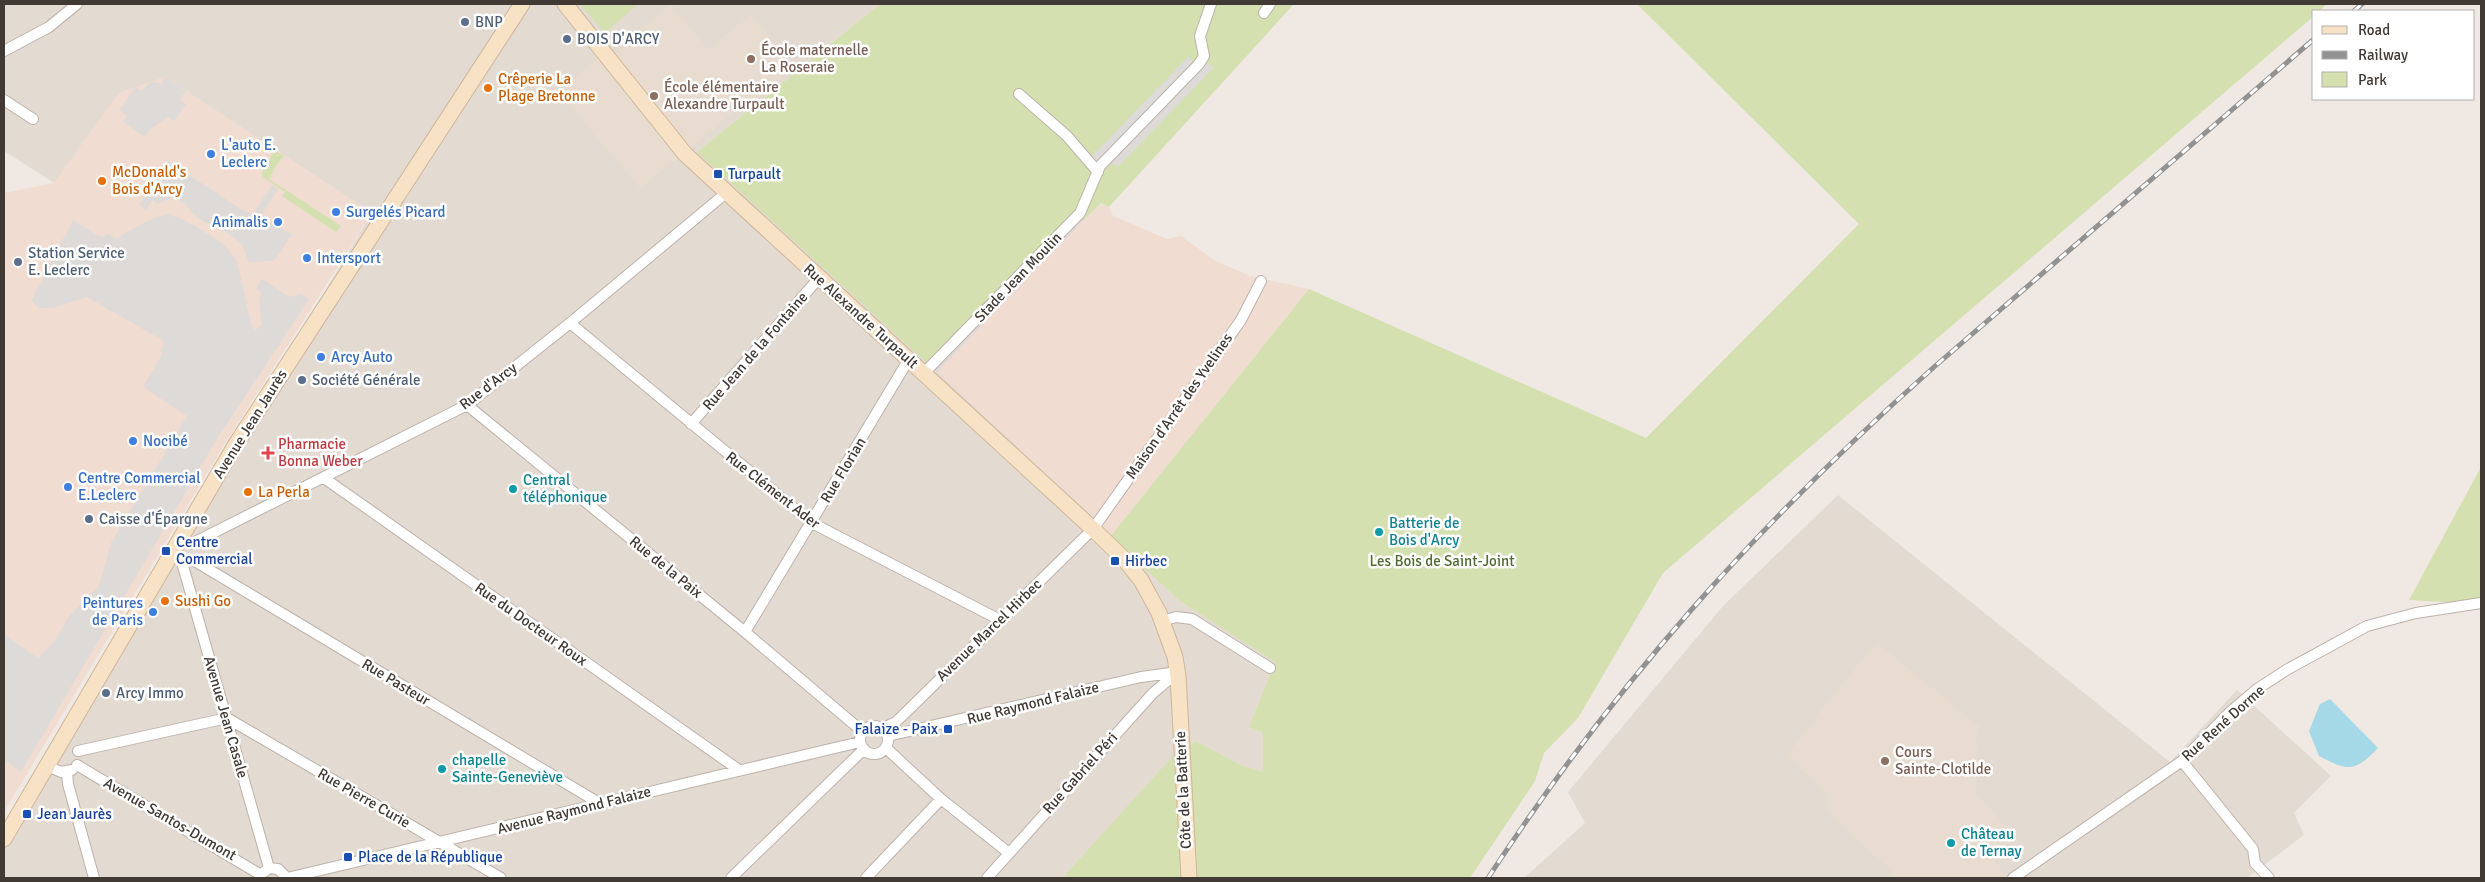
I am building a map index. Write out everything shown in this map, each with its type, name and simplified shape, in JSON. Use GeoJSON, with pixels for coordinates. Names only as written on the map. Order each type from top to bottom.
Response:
{"type":"FeatureCollection","features":[{"type":"Feature","properties":{"kind":"main road","name":"Avenue Jean Jaurès"},"geometry":{"type":"LineString","coordinates":[[478,68],[511,4]]}},
{"type":"Feature","properties":{"kind":"main road","name":"Avenue Jean Jaurès"},"geometry":{"type":"LineString","coordinates":[[4,839],[166,563],[186,541],[266,397],[478,68],[522,4]]}},
{"type":"Feature","properties":{"kind":"main road","name":"Rue Alexandre Turpault"},"geometry":{"type":"LineString","coordinates":[[565,4],[685,154],[1124,559],[1141,580],[1162,621],[1173,650],[1178,672],[1179,702]]}},
{"type":"Feature","properties":{"kind":"main road","name":"Côte de la Batterie"},"geometry":{"type":"LineString","coordinates":[[1179,702],[1188,878]]}},
{"type":"Feature","properties":{"kind":"street"},"geometry":{"type":"LineString","coordinates":[[4,51],[49,27],[77,4]]}},
{"type":"Feature","properties":{"kind":"street","name":"Stade Jean Moulin"},"geometry":{"type":"LineString","coordinates":[[924,374],[1080,213],[1100,166],[1199,64],[1204,56],[1200,36],[1202,26],[1211,4]]}},
{"type":"Feature","properties":{"kind":"street"},"geometry":{"type":"LineString","coordinates":[[1264,13],[1270,4]]}},
{"type":"Feature","properties":{"kind":"street"},"geometry":{"type":"LineString","coordinates":[[1019,94],[1067,136],[1098,172]]}},
{"type":"Feature","properties":{"kind":"street"},"geometry":{"type":"LineString","coordinates":[[4,100],[33,120]]}},
{"type":"Feature","properties":{"kind":"street","name":"Rue d'Arcy"},"geometry":{"type":"LineString","coordinates":[[186,541],[324,478],[467,404],[570,323],[726,193]]}},
{"type":"Feature","properties":{"kind":"street","name":"Rue Jean de la Fontaine"},"geometry":{"type":"LineString","coordinates":[[691,424],[819,278]]}},
{"type":"Feature","properties":{"kind":"street","name":"Maison d'Arrêt des Yvelines"},"geometry":{"type":"LineString","coordinates":[[1093,529],[1241,320],[1261,281]]}},
{"type":"Feature","properties":{"kind":"street","name":"Rue Clément Ader"},"geometry":{"type":"LineString","coordinates":[[570,323],[812,524],[1000,620]]}},
{"type":"Feature","properties":{"kind":"street","name":"Rue Florian"},"geometry":{"type":"LineString","coordinates":[[745,632],[812,524],[909,359]]}},
{"type":"Feature","properties":{"kind":"street","name":"Rue de la Paix"},"geometry":{"type":"LineString","coordinates":[[467,404],[745,632],[862,741]]}},
{"type":"Feature","properties":{"kind":"street","name":"Rue du Docteur Roux"},"geometry":{"type":"LineString","coordinates":[[324,478],[739,770]]}},
{"type":"Feature","properties":{"kind":"street","name":"Avenue Marcel Hirbec"},"geometry":{"type":"LineString","coordinates":[[885,732],[1093,529]]}},
{"type":"Feature","properties":{"kind":"street"},"geometry":{"type":"LineString","coordinates":[[166,563],[183,566],[193,560],[194,551],[186,541]]}},
{"type":"Feature","properties":{"kind":"street","name":"Rue Pasteur"},"geometry":{"type":"LineString","coordinates":[[193,560],[599,804]]}},
{"type":"Feature","properties":{"kind":"street","name":"Avenue Jean Casale"},"geometry":{"type":"LineString","coordinates":[[183,566],[269,868]]}},
{"type":"Feature","properties":{"kind":"street","name":"Rue René Dorme"},"geometry":{"type":"LineString","coordinates":[[2013,878],[2182,761],[2230,712],[2257,689],[2288,669],[2368,626],[2416,613],[2481,604]]}},
{"type":"Feature","properties":{"kind":"street"},"geometry":{"type":"LineString","coordinates":[[1162,621],[1176,617],[1192,619],[1270,668]]}},
{"type":"Feature","properties":{"kind":"street","name":"Rue Raymond Falaize"},"geometry":{"type":"LineString","coordinates":[[862,741],[870,726],[885,732],[1141,677],[1178,672]]}},
{"type":"Feature","properties":{"kind":"street","name":"Rue Gabriel Péri"},"geometry":{"type":"LineString","coordinates":[[987,878],[1153,693],[1178,672]]}},
{"type":"Feature","properties":{"kind":"street"},"geometry":{"type":"LineString","coordinates":[[78,751],[227,718]]}},
{"type":"Feature","properties":{"kind":"street","name":"Rue Pierre Curie"},"geometry":{"type":"LineString","coordinates":[[227,718],[501,878]]}},
{"type":"Feature","properties":{"kind":"street"},"geometry":{"type":"LineString","coordinates":[[885,732],[886,748],[942,799],[1009,853]]}},
{"type":"Feature","properties":{"kind":"street"},"geometry":{"type":"LineString","coordinates":[[47,766],[61,772],[67,772],[78,765],[78,751],[63,738]]}},
{"type":"Feature","properties":{"kind":"street"},"geometry":{"type":"LineString","coordinates":[[731,878],[862,741],[875,754],[886,748]]}},
{"type":"Feature","properties":{"kind":"street","name":"Avenue Raymond Falaize"},"geometry":{"type":"LineString","coordinates":[[287,878],[862,741]]}},
{"type":"Feature","properties":{"kind":"street"},"geometry":{"type":"LineString","coordinates":[[2182,761],[2254,849],[2255,864],[2269,878]]}},
{"type":"Feature","properties":{"kind":"street","name":"Avenue Santos-Dumont"},"geometry":{"type":"LineString","coordinates":[[78,765],[248,865],[260,877]]}},
{"type":"Feature","properties":{"kind":"street"},"geometry":{"type":"LineString","coordinates":[[67,772],[68,784],[94,878]]}},
{"type":"Feature","properties":{"kind":"street"},"geometry":{"type":"LineString","coordinates":[[866,878],[942,799]]}},
{"type":"Feature","properties":{"kind":"street"},"geometry":{"type":"LineString","coordinates":[[260,877],[269,868],[278,868],[287,878]]}},
{"type":"Feature","properties":{"kind":"shaded area"},"geometry":{"type":"Polygon","coordinates":[[[4,4],[880,4],[697,152],[1074,213],[1083,221],[938,372],[1093,517],[1110,537],[1180,601],[1275,662],[1249,727],[1263,733],[1263,772],[1241,765],[1196,741],[1174,756],[1062,878],[4,878],[4,823],[372,213],[165,77],[119,93],[54,183],[4,151],[4,4]]]}},
{"type":"Feature","properties":{"kind":"shaded area","name":"École élémentaire Alexandre Turpault"},"geometry":{"type":"Polygon","coordinates":[[[670,4],[708,49],[752,14],[794,69],[752,103],[749,100],[640,188],[558,92],[598,57],[602,61],[670,4]]]}},
{"type":"Feature","properties":{"kind":"shaded area"},"geometry":{"type":"Polygon","coordinates":[[[1189,56],[1194,64],[1098,163],[1092,156],[1189,56]]]}},
{"type":"Feature","properties":{"kind":"shaded area"},"geometry":{"type":"Polygon","coordinates":[[[1206,63],[1214,67],[1119,166],[1111,163],[1206,63]]]}},
{"type":"Feature","properties":{"kind":"shaded area"},"geometry":{"type":"Polygon","coordinates":[[[165,77],[372,213],[221,450],[4,812],[4,193],[54,183],[119,93],[165,77]]]}},
{"type":"Feature","properties":{"kind":"shaded area"},"geometry":{"type":"Polygon","coordinates":[[[165,77],[186,91],[180,100],[186,104],[174,121],[168,117],[149,130],[145,137],[123,122],[127,116],[120,110],[135,87],[142,91],[152,82],[161,84],[165,77]]]}},
{"type":"Feature","properties":{"kind":"shaded area"},"geometry":{"type":"Polygon","coordinates":[[[168,161],[242,210],[253,214],[272,185],[278,189],[259,218],[292,234],[275,260],[249,263],[242,244],[215,224],[205,222],[174,197],[158,204],[152,200],[146,210],[139,205],[168,161]]]}},
{"type":"Feature","properties":{"kind":"shaded area"},"geometry":{"type":"Polygon","coordinates":[[[1101,203],[1109,207],[1113,216],[1167,239],[1181,236],[1214,260],[1250,276],[1309,289],[1110,537],[1093,517],[937,372],[1101,203]]]}},
{"type":"Feature","properties":{"kind":"shaded area"},"geometry":{"type":"Polygon","coordinates":[[[166,214],[182,219],[213,237],[225,246],[237,261],[251,324],[255,330],[262,325],[259,299],[262,293],[256,289],[262,279],[289,297],[301,294],[309,299],[218,437],[21,772],[4,759],[4,635],[38,658],[54,642],[70,615],[99,586],[111,543],[187,416],[143,387],[160,358],[164,341],[87,297],[53,308],[39,308],[31,301],[73,220],[96,235],[102,237],[108,234],[118,239],[147,221],[166,214]]]}},
{"type":"Feature","properties":{"kind":"shaded area"},"geometry":{"type":"Polygon","coordinates":[[[1078,220],[1081,223],[937,372],[935,370],[1078,220]]]}},
{"type":"Feature","properties":{"kind":"shaded area"},"geometry":{"type":"Polygon","coordinates":[[[1838,495],[2170,762],[2237,690],[2331,776],[2294,813],[2304,835],[2247,878],[1524,878],[1585,823],[1568,792],[1723,606],[1838,495]]]}},
{"type":"Feature","properties":{"kind":"shaded area","name":"Cours Sainte-Clotilde"},"geometry":{"type":"Polygon","coordinates":[[[1877,643],[1980,727],[1976,737],[1979,764],[1975,793],[2014,838],[2004,847],[2001,843],[1991,854],[2006,877],[1889,878],[1892,871],[1826,811],[1826,792],[1788,758],[1789,753],[1834,693],[1877,643]]]}},
{"type":"Feature","properties":{"kind":"green space"},"geometry":{"type":"Polygon","coordinates":[[[580,4],[638,4],[605,33],[580,4]]]}},
{"type":"Feature","properties":{"kind":"green space"},"geometry":{"type":"Polygon","coordinates":[[[880,4],[1294,4],[1109,207],[1101,203],[1083,221],[1074,213],[927,363],[697,152],[880,4]]]}},
{"type":"Feature","properties":{"kind":"green space","name":"Les Bois de Saint-Joint"},"geometry":{"type":"Polygon","coordinates":[[[1637,4],[2327,4],[2320,10],[2312,10],[2312,18],[1663,573],[1578,718],[1544,753],[1535,781],[1470,878],[1062,878],[1174,755],[1196,741],[1241,765],[1263,772],[1263,733],[1249,727],[1275,662],[1180,601],[1110,537],[1309,289],[1646,438],[1859,224],[1637,4]]]}},
{"type":"Feature","properties":{"kind":"green space"},"geometry":{"type":"Polygon","coordinates":[[[275,151],[284,156],[269,179],[341,226],[336,232],[282,196],[285,192],[262,176],[262,171],[275,151]]]}},
{"type":"Feature","properties":{"kind":"green space"},"geometry":{"type":"Polygon","coordinates":[[[2481,467],[2481,604],[2409,600],[2481,467]]]}},
{"type":"Feature","properties":{"kind":"water"},"geometry":{"type":"Polygon","coordinates":[[[2330,699],[2378,748],[2363,762],[2350,767],[2344,767],[2319,756],[2309,731],[2320,704],[2330,699]]]}},
{"type":"Feature","properties":{"kind":"railway"},"geometry":{"type":"LineString","coordinates":[[2355,10],[2362,4]]}},
{"type":"Feature","properties":{"kind":"railway"},"geometry":{"type":"LineString","coordinates":[[1488,878],[1587,737],[1639,671],[1693,608],[1808,485],[1934,367],[2312,41]]}},
{"type":"Feature","properties":{"kind":"place","name":"BNP"},"geometry":{"type":"Point","coordinates":[465,22]}},
{"type":"Feature","properties":{"kind":"place","name":"BOIS D'ARCY"},"geometry":{"type":"Point","coordinates":[567,39]}},
{"type":"Feature","properties":{"kind":"place","name":"École maternelle La Roseraie"},"geometry":{"type":"Point","coordinates":[751,59]}},
{"type":"Feature","properties":{"kind":"place","name":"Crêperie La Plage Bretonne"},"geometry":{"type":"Point","coordinates":[488,88]}},
{"type":"Feature","properties":{"kind":"place","name":"École élémentaire Alexandre Turpault"},"geometry":{"type":"Point","coordinates":[654,96]}},
{"type":"Feature","properties":{"kind":"place","name":"L'auto E. Leclerc"},"geometry":{"type":"Point","coordinates":[211,154]}},
{"type":"Feature","properties":{"kind":"place","name":"Turpault"},"geometry":{"type":"Point","coordinates":[718,174]}},
{"type":"Feature","properties":{"kind":"place","name":"McDonald's Bois d'Arcy"},"geometry":{"type":"Point","coordinates":[102,181]}},
{"type":"Feature","properties":{"kind":"place","name":"Surgelés Picard"},"geometry":{"type":"Point","coordinates":[336,212]}},
{"type":"Feature","properties":{"kind":"place","name":"Animalis"},"geometry":{"type":"Point","coordinates":[278,222]}},
{"type":"Feature","properties":{"kind":"place","name":"Intersport"},"geometry":{"type":"Point","coordinates":[307,258]}},
{"type":"Feature","properties":{"kind":"place","name":"Station Service E. Leclerc"},"geometry":{"type":"Point","coordinates":[18,262]}},
{"type":"Feature","properties":{"kind":"place","name":"Arcy Auto"},"geometry":{"type":"Point","coordinates":[321,357]}},
{"type":"Feature","properties":{"kind":"place","name":"Société Générale"},"geometry":{"type":"Point","coordinates":[302,380]}},
{"type":"Feature","properties":{"kind":"place","name":"Nocibé"},"geometry":{"type":"Point","coordinates":[133,441]}},
{"type":"Feature","properties":{"kind":"place","name":"Pharmacie Bonna Weber"},"geometry":{"type":"Point","coordinates":[268,453]}},
{"type":"Feature","properties":{"kind":"place","name":"Centre Commercial E.Leclerc"},"geometry":{"type":"Point","coordinates":[68,487]}},
{"type":"Feature","properties":{"kind":"place","name":"Central téléphonique"},"geometry":{"type":"Point","coordinates":[513,489]}},
{"type":"Feature","properties":{"kind":"place","name":"La Perla"},"geometry":{"type":"Point","coordinates":[248,492]}},
{"type":"Feature","properties":{"kind":"place","name":"Caisse d'Épargne"},"geometry":{"type":"Point","coordinates":[89,519]}},
{"type":"Feature","properties":{"kind":"place","name":"Batterie de Bois d'Arcy"},"geometry":{"type":"Point","coordinates":[1379,532]}},
{"type":"Feature","properties":{"kind":"place","name":"Centre Commercial"},"geometry":{"type":"Point","coordinates":[166,551]}},
{"type":"Feature","properties":{"kind":"place","name":"Hirbec"},"geometry":{"type":"Point","coordinates":[1115,561]}},
{"type":"Feature","properties":{"kind":"place","name":"Sushi Go"},"geometry":{"type":"Point","coordinates":[165,601]}},
{"type":"Feature","properties":{"kind":"place","name":"Peintures de Paris"},"geometry":{"type":"Point","coordinates":[153,612]}},
{"type":"Feature","properties":{"kind":"place","name":"Arcy Immo"},"geometry":{"type":"Point","coordinates":[106,693]}},
{"type":"Feature","properties":{"kind":"place","name":"Falaize - Paix"},"geometry":{"type":"Point","coordinates":[948,729]}},
{"type":"Feature","properties":{"kind":"place","name":"Cours Sainte-Clotilde"},"geometry":{"type":"Point","coordinates":[1885,761]}},
{"type":"Feature","properties":{"kind":"place","name":"chapelle Sainte-Geneviève"},"geometry":{"type":"Point","coordinates":[442,769]}},
{"type":"Feature","properties":{"kind":"place","name":"Jean Jaurès"},"geometry":{"type":"Point","coordinates":[27,814]}},
{"type":"Feature","properties":{"kind":"place","name":"Château de Ternay"},"geometry":{"type":"Point","coordinates":[1951,843]}},
{"type":"Feature","properties":{"kind":"place","name":"Place de la République"},"geometry":{"type":"Point","coordinates":[348,857]}}]}
